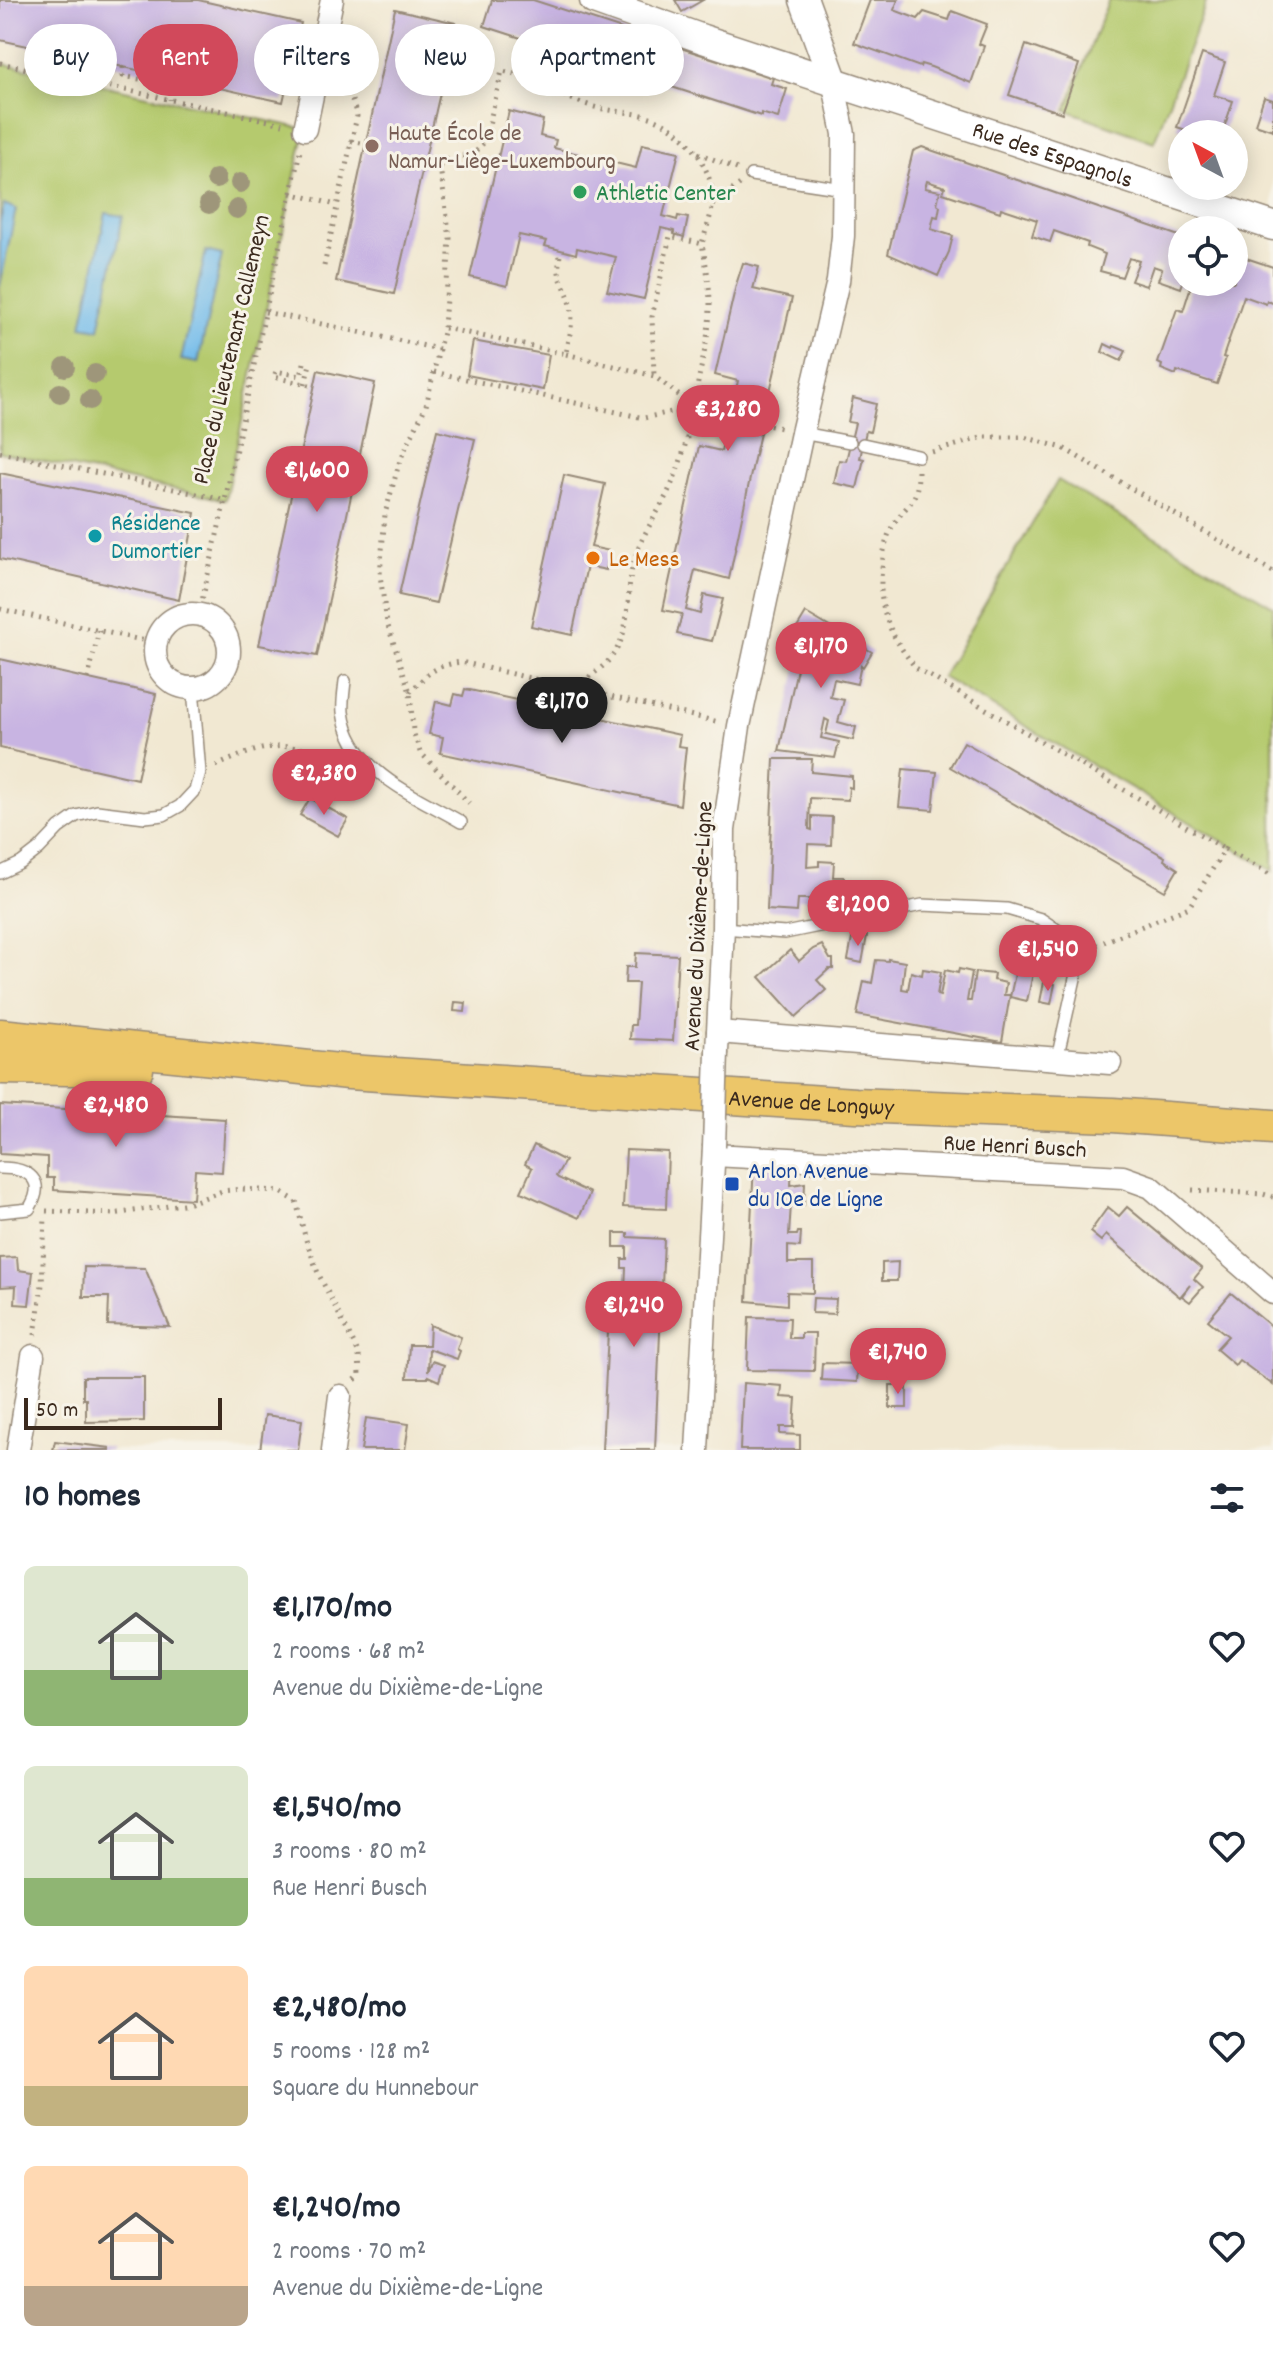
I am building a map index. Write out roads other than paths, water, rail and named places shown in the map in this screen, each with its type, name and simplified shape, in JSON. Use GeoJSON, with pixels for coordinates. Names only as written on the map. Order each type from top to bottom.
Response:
{"type":"FeatureCollection","features":[{"type":"Feature","properties":{"kind":"main road"},"geometry":{"type":"LineString","coordinates":[[0,1036],[349,1072]]}},
{"type":"Feature","properties":{"kind":"main road"},"geometry":{"type":"LineString","coordinates":[[0,1067],[349,1072]]}},
{"type":"Feature","properties":{"kind":"main road","name":"Avenue de Longwy"},"geometry":{"type":"LineString","coordinates":[[349,1072],[855,1105],[1113,1115],[1273,1127]]}},
{"type":"Feature","properties":{"kind":"street"},"geometry":{"type":"LineString","coordinates":[[305,129],[332,0]]}},
{"type":"Feature","properties":{"kind":"street","name":"Rue des Espagnols"},"geometry":{"type":"LineString","coordinates":[[594,0],[703,39],[1273,226]]}},
{"type":"Feature","properties":{"kind":"street"},"geometry":{"type":"LineString","coordinates":[[804,0],[833,80]]}},
{"type":"Feature","properties":{"kind":"street","name":"Avenue du Dixième-de-Ligne"},"geometry":{"type":"LineString","coordinates":[[697,1450],[714,1151],[724,830],[739,726],[838,281],[843,236],[844,134],[833,80]]}},
{"type":"Feature","properties":{"kind":"street"},"geometry":{"type":"LineString","coordinates":[[187,614],[199,614],[220,625],[230,647],[224,671],[216,680],[193,688],[182,687],[163,675],[154,654],[155,643],[166,623],[187,614]]}},
{"type":"Feature","properties":{"kind":"street"},"geometry":{"type":"LineString","coordinates":[[717,1042],[1110,1063]]}},
{"type":"Feature","properties":{"kind":"street","name":"Rue Henri Busch"},"geometry":{"type":"LineString","coordinates":[[714,1151],[1123,1177],[1151,1187],[1273,1293]]}},
{"type":"Feature","properties":{"kind":"street"},"geometry":{"type":"LineString","coordinates":[[18,1450],[33,1356]]}},
{"type":"Feature","properties":{"kind":"street"},"geometry":{"type":"LineString","coordinates":[[333,1450],[340,1396]]}},
{"type":"Feature","properties":{"kind":"lane"},"geometry":{"type":"LineString","coordinates":[[751,175],[844,189]]}},
{"type":"Feature","properties":{"kind":"lane"},"geometry":{"type":"LineString","coordinates":[[802,433],[918,456]]}},
{"type":"Feature","properties":{"kind":"lane"},"geometry":{"type":"LineString","coordinates":[[345,681],[343,711],[349,737],[363,761],[385,778],[461,822]]}},
{"type":"Feature","properties":{"kind":"lane"},"geometry":{"type":"LineString","coordinates":[[0,873],[21,863],[76,816],[97,811],[145,817],[164,815],[180,806],[195,790],[200,773],[193,688]]}},
{"type":"Feature","properties":{"kind":"lane"},"geometry":{"type":"LineString","coordinates":[[723,928],[785,933],[922,905],[1007,909],[1041,919],[1062,933],[1073,955],[1076,974],[1057,1059]]}},
{"type":"Feature","properties":{"kind":"lane"},"geometry":{"type":"LineString","coordinates":[[0,1168],[19,1168],[31,1175],[36,1188],[36,1198],[29,1209],[0,1212]]}},
{"type":"Feature","properties":{"kind":"water"},"geometry":{"type":"Polygon","coordinates":[[[4,204],[16,209],[0,286],[0,222],[4,204]]]}},
{"type":"Feature","properties":{"kind":"water"},"geometry":{"type":"Polygon","coordinates":[[[106,213],[123,216],[99,329],[82,326],[106,213]]]}},
{"type":"Feature","properties":{"kind":"water"},"geometry":{"type":"Polygon","coordinates":[[[206,251],[222,255],[198,363],[181,360],[206,251]]]}},
{"type":"Feature","properties":{"kind":"place","name":"Haute École de Namur-Liège-Luxembourg"},"geometry":{"type":"Point","coordinates":[372,146]}},
{"type":"Feature","properties":{"kind":"place","name":"Athletic Center"},"geometry":{"type":"Point","coordinates":[580,192]}},
{"type":"Feature","properties":{"kind":"place","name":"Résidence Dumortier"},"geometry":{"type":"Point","coordinates":[95,536]}},
{"type":"Feature","properties":{"kind":"place","name":"Le Mess"},"geometry":{"type":"Point","coordinates":[593,558]}},
{"type":"Feature","properties":{"kind":"place","name":"Arlon Avenue du 10e de Ligne"},"geometry":{"type":"Point","coordinates":[732,1184]}}]}
